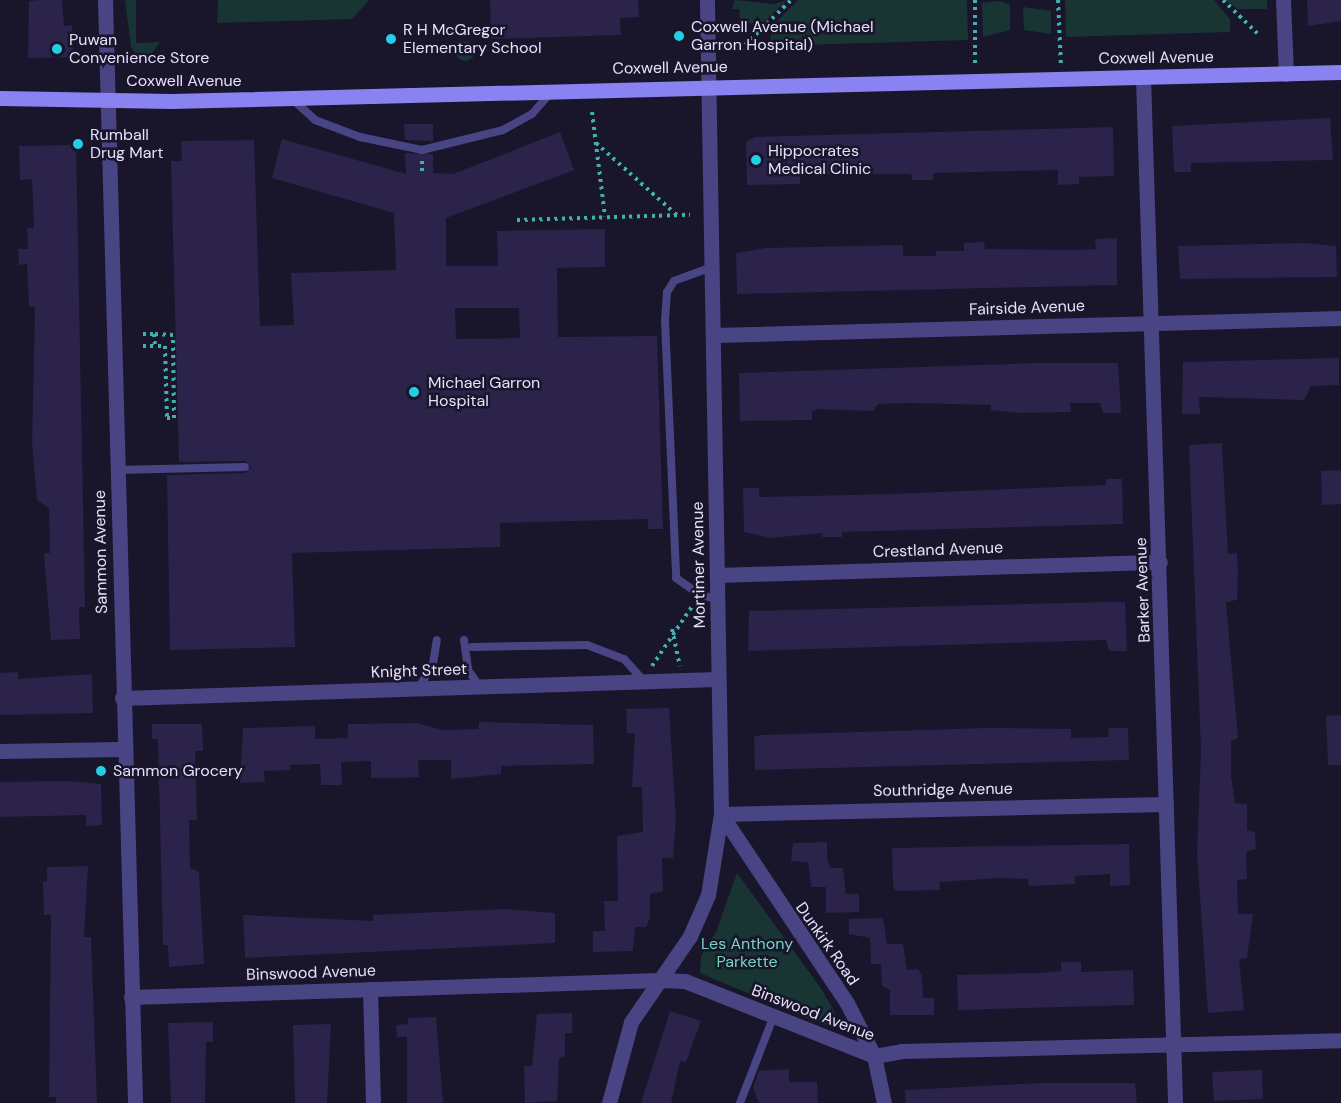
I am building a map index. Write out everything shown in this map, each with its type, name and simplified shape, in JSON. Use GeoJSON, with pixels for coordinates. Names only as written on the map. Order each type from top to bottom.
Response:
{"type":"FeatureCollection","features":[{"type":"Feature","properties":{"kind":"main road","name":"Coxwell Avenue"},"geometry":{"type":"LineString","coordinates":[[0,98],[290,97],[707,85],[1341,72]]}},
{"type":"Feature","properties":{"kind":"street","name":"Sammon Avenue"},"geometry":{"type":"LineString","coordinates":[[105,0],[110,99],[122,749],[135,1103]]}},
{"type":"Feature","properties":{"kind":"street","name":"Mortimer Avenue"},"geometry":{"type":"LineString","coordinates":[[609,1103],[631,1022],[690,936],[708,895],[721,814],[706,0]]}},
{"type":"Feature","properties":{"kind":"street"},"geometry":{"type":"LineString","coordinates":[[1283,0],[1286,74]]}},
{"type":"Feature","properties":{"kind":"street","name":"Barker Avenue"},"geometry":{"type":"LineString","coordinates":[[1143,77],[1160,562],[1174,1103]]}},
{"type":"Feature","properties":{"kind":"street","name":"Fairside Avenue"},"geometry":{"type":"LineString","coordinates":[[713,335],[1341,318]]}},
{"type":"Feature","properties":{"kind":"street","name":"Crestland Avenue"},"geometry":{"type":"LineString","coordinates":[[717,575],[1160,562]]}},
{"type":"Feature","properties":{"kind":"street","name":"Knight Street"},"geometry":{"type":"LineString","coordinates":[[122,698],[717,679]]}},
{"type":"Feature","properties":{"kind":"street"},"geometry":{"type":"LineString","coordinates":[[0,751],[122,749]]}},
{"type":"Feature","properties":{"kind":"street","name":"Southridge Avenue"},"geometry":{"type":"LineString","coordinates":[[721,814],[1166,804]]}},
{"type":"Feature","properties":{"kind":"street","name":"Dunkirk Road"},"geometry":{"type":"LineString","coordinates":[[721,814],[847,1004],[874,1056],[884,1103]]}},
{"type":"Feature","properties":{"kind":"street","name":"Binswood Avenue"},"geometry":{"type":"LineString","coordinates":[[131,997],[659,980],[685,981],[773,1018],[874,1056],[901,1051],[1341,1040]]}},
{"type":"Feature","properties":{"kind":"street"},"geometry":{"type":"LineString","coordinates":[[370,989],[373,1103]]}},
{"type":"Feature","properties":{"kind":"lane"},"geometry":{"type":"LineString","coordinates":[[290,97],[315,120],[360,137],[422,150],[503,130],[532,114],[553,89]]}},
{"type":"Feature","properties":{"kind":"lane"},"geometry":{"type":"LineString","coordinates":[[712,267],[674,281],[667,292],[665,321],[676,578],[700,595],[717,599]]}},
{"type":"Feature","properties":{"kind":"lane"},"geometry":{"type":"LineString","coordinates":[[117,470],[245,467]]}},
{"type":"Feature","properties":{"kind":"lane"},"geometry":{"type":"LineString","coordinates":[[418,689],[434,664],[437,640]]}},
{"type":"Feature","properties":{"kind":"lane"},"geometry":{"type":"LineString","coordinates":[[464,640],[468,670],[479,687]]}},
{"type":"Feature","properties":{"kind":"lane"},"geometry":{"type":"LineString","coordinates":[[472,647],[587,645],[624,659],[644,681]]}},
{"type":"Feature","properties":{"kind":"lane"},"geometry":{"type":"LineString","coordinates":[[740,1103],[773,1018]]}},
{"type":"Feature","properties":{"kind":"path"},"geometry":{"type":"LineString","coordinates":[[740,50],[791,0]]}},
{"type":"Feature","properties":{"kind":"path"},"geometry":{"type":"LineString","coordinates":[[975,0],[976,80]]}},
{"type":"Feature","properties":{"kind":"path"},"geometry":{"type":"LineString","coordinates":[[1058,0],[1061,78]]}},
{"type":"Feature","properties":{"kind":"path"},"geometry":{"type":"LineString","coordinates":[[1223,0],[1259,35]]}},
{"type":"Feature","properties":{"kind":"path"},"geometry":{"type":"LineString","coordinates":[[592,112],[605,216]]}},
{"type":"Feature","properties":{"kind":"path"},"geometry":{"type":"LineString","coordinates":[[596,143],[678,216]]}},
{"type":"Feature","properties":{"kind":"path"},"geometry":{"type":"LineString","coordinates":[[517,220],[690,215]]}},
{"type":"Feature","properties":{"kind":"path"},"geometry":{"type":"LineString","coordinates":[[142,346],[165,346],[167,417],[174,418],[175,339],[143,334]]}},
{"type":"Feature","properties":{"kind":"path"},"geometry":{"type":"LineString","coordinates":[[154,334],[155,346]]}},
{"type":"Feature","properties":{"kind":"path"},"geometry":{"type":"LineString","coordinates":[[652,666],[672,629],[700,599]]}},
{"type":"Feature","properties":{"kind":"path"},"geometry":{"type":"LineString","coordinates":[[672,629],[680,667]]}},
{"type":"Feature","properties":{"kind":"green space"},"geometry":{"type":"Polygon","coordinates":[[[125,0],[136,0],[136,43],[160,42],[149,57],[136,54],[131,47],[125,0]]]}},
{"type":"Feature","properties":{"kind":"green space"},"geometry":{"type":"Polygon","coordinates":[[[218,0],[369,0],[352,19],[217,23],[218,0]]]}},
{"type":"Feature","properties":{"kind":"green space"},"geometry":{"type":"Polygon","coordinates":[[[735,0],[775,4],[787,0],[764,22],[732,25],[740,20],[739,9],[732,9],[735,0]]]}},
{"type":"Feature","properties":{"kind":"green space"},"geometry":{"type":"Polygon","coordinates":[[[798,0],[967,0],[968,40],[770,46],[772,26],[798,0]]]}},
{"type":"Feature","properties":{"kind":"green space"},"geometry":{"type":"Polygon","coordinates":[[[1065,0],[1214,0],[1230,19],[1230,32],[1066,37],[1065,0]]]}},
{"type":"Feature","properties":{"kind":"green space"},"geometry":{"type":"Polygon","coordinates":[[[1224,0],[1267,0],[1267,9],[1238,9],[1224,0]]]}},
{"type":"Feature","properties":{"kind":"green space"},"geometry":{"type":"Polygon","coordinates":[[[999,1],[1010,5],[1010,30],[983,37],[982,3],[999,1]]]}},
{"type":"Feature","properties":{"kind":"green space"},"geometry":{"type":"Polygon","coordinates":[[[1023,7],[1051,11],[1051,34],[1024,30],[1023,7]]]}},
{"type":"Feature","properties":{"kind":"green space"},"geometry":{"type":"Polygon","coordinates":[[[465,41],[472,44],[475,51],[472,58],[465,61],[458,58],[455,51],[458,44],[465,41]]]}},
{"type":"Feature","properties":{"kind":"green space","name":"Les Anthony Parkette"},"geometry":{"type":"Polygon","coordinates":[[[737,873],[820,987],[835,1012],[833,1023],[823,1025],[700,973],[701,956],[716,932],[737,873]]]}},
{"type":"Feature","properties":{"kind":"building"},"geometry":{"type":"Polygon","coordinates":[[[62,0],[64,26],[72,25],[73,57],[28,58],[29,1],[62,0]]]}},
{"type":"Feature","properties":{"kind":"building"},"geometry":{"type":"Polygon","coordinates":[[[490,0],[638,0],[639,17],[620,18],[621,35],[491,39],[490,0]]]}},
{"type":"Feature","properties":{"kind":"building"},"geometry":{"type":"Polygon","coordinates":[[[1307,0],[1341,0],[1341,21],[1308,26],[1307,0]]]}},
{"type":"Feature","properties":{"kind":"building"},"geometry":{"type":"Polygon","coordinates":[[[1330,118],[1333,160],[1191,163],[1191,172],[1174,172],[1172,126],[1330,118]]]}},
{"type":"Feature","properties":{"kind":"building"},"geometry":{"type":"Polygon","coordinates":[[[404,124],[433,124],[433,141],[405,140],[404,124]]]}},
{"type":"Feature","properties":{"kind":"building"},"geometry":{"type":"Polygon","coordinates":[[[1113,127],[1114,176],[1079,177],[1079,184],[1058,185],[1058,170],[933,173],[933,180],[912,180],[911,174],[832,174],[800,177],[800,184],[747,185],[746,142],[755,137],[1113,127]]]}},
{"type":"Feature","properties":{"kind":"building","name":"Michael Garron Hospital"},"geometry":{"type":"Polygon","coordinates":[[[560,132],[574,170],[446,218],[446,266],[498,266],[497,231],[605,229],[605,267],[557,268],[558,337],[657,336],[663,529],[648,529],[648,519],[500,523],[500,547],[292,553],[295,647],[170,650],[167,475],[245,473],[251,467],[245,461],[179,462],[171,161],[182,161],[181,141],[254,140],[260,326],[294,325],[291,273],[396,270],[394,213],[272,178],[282,139],[406,174],[405,153],[433,154],[433,173],[453,174],[560,132]],[[455,308],[456,339],[520,338],[519,308],[455,308]]]}},
{"type":"Feature","properties":{"kind":"building"},"geometry":{"type":"Polygon","coordinates":[[[76,145],[85,607],[79,607],[80,639],[51,640],[44,553],[50,553],[49,508],[37,500],[32,443],[35,307],[29,307],[27,264],[19,265],[18,249],[28,249],[27,228],[34,228],[32,179],[20,180],[19,146],[76,145]]]}},
{"type":"Feature","properties":{"kind":"building"},"geometry":{"type":"Polygon","coordinates":[[[1117,238],[1117,285],[737,294],[736,253],[765,248],[903,245],[903,256],[936,256],[936,251],[964,251],[964,243],[984,242],[985,249],[1075,250],[1096,249],[1095,239],[1117,238]]]}},
{"type":"Feature","properties":{"kind":"building"},"geometry":{"type":"Polygon","coordinates":[[[1304,243],[1336,246],[1337,277],[1180,279],[1178,246],[1304,243]]]}},
{"type":"Feature","properties":{"kind":"building"},"geometry":{"type":"Polygon","coordinates":[[[1339,358],[1339,385],[1311,386],[1304,400],[1199,397],[1200,414],[1182,414],[1183,362],[1339,358]]]}},
{"type":"Feature","properties":{"kind":"building"},"geometry":{"type":"Polygon","coordinates":[[[1038,363],[1118,363],[1121,413],[1103,413],[1100,403],[1070,403],[1071,412],[1020,413],[991,410],[991,405],[910,403],[878,404],[873,411],[819,409],[812,411],[812,420],[740,421],[739,373],[1038,363]]]}},
{"type":"Feature","properties":{"kind":"building"},"geometry":{"type":"Polygon","coordinates":[[[1222,443],[1228,554],[1237,553],[1238,573],[1237,600],[1226,602],[1238,738],[1231,741],[1231,776],[1235,803],[1247,804],[1247,830],[1255,832],[1256,849],[1246,852],[1247,879],[1237,880],[1238,914],[1253,914],[1247,958],[1239,959],[1244,1010],[1208,1013],[1197,853],[1201,751],[1189,445],[1222,443]]]}},
{"type":"Feature","properties":{"kind":"building"},"geometry":{"type":"Polygon","coordinates":[[[1341,470],[1341,504],[1322,505],[1321,471],[1341,470]]]}},
{"type":"Feature","properties":{"kind":"building"},"geometry":{"type":"Polygon","coordinates":[[[1106,479],[1122,479],[1123,524],[842,532],[842,537],[822,537],[822,533],[771,538],[744,532],[743,488],[759,488],[759,497],[893,494],[1106,485],[1106,479]]]}},
{"type":"Feature","properties":{"kind":"building"},"geometry":{"type":"Polygon","coordinates":[[[1125,602],[1127,651],[1109,651],[1106,640],[748,651],[749,611],[1125,602]]]}},
{"type":"Feature","properties":{"kind":"building"},"geometry":{"type":"Polygon","coordinates":[[[18,672],[18,679],[92,674],[93,713],[0,715],[0,673],[18,672]]]}},
{"type":"Feature","properties":{"kind":"building"},"geometry":{"type":"Polygon","coordinates":[[[669,708],[676,820],[673,858],[662,858],[663,891],[650,894],[650,918],[646,927],[635,927],[633,951],[593,952],[593,931],[605,931],[604,901],[618,901],[617,836],[643,832],[642,787],[632,787],[635,733],[627,733],[626,709],[669,708]]]}},
{"type":"Feature","properties":{"kind":"building"},"geometry":{"type":"Polygon","coordinates":[[[1341,715],[1341,765],[1328,765],[1326,716],[1341,715]]]}},
{"type":"Feature","properties":{"kind":"building"},"geometry":{"type":"Polygon","coordinates":[[[479,722],[593,725],[594,764],[501,766],[501,774],[451,779],[451,760],[418,760],[419,777],[397,778],[371,778],[371,761],[341,762],[342,785],[321,785],[320,764],[290,765],[290,770],[264,771],[265,782],[240,783],[243,728],[315,726],[315,739],[348,738],[348,724],[417,723],[442,730],[479,729],[479,722]]]}},
{"type":"Feature","properties":{"kind":"building"},"geometry":{"type":"Polygon","coordinates":[[[152,724],[202,724],[203,751],[195,751],[197,820],[189,820],[190,868],[199,872],[204,964],[169,967],[168,945],[163,945],[158,739],[152,739],[152,724]]]}},
{"type":"Feature","properties":{"kind":"building"},"geometry":{"type":"Polygon","coordinates":[[[987,728],[1071,729],[1071,738],[1109,737],[1108,728],[1128,728],[1129,760],[755,770],[754,737],[761,735],[987,728]]]}},
{"type":"Feature","properties":{"kind":"building"},"geometry":{"type":"Polygon","coordinates":[[[70,781],[101,784],[102,825],[86,826],[86,815],[0,817],[0,782],[70,781]]]}},
{"type":"Feature","properties":{"kind":"building"},"geometry":{"type":"Polygon","coordinates":[[[827,842],[827,860],[831,868],[843,868],[846,894],[859,894],[859,912],[826,913],[826,887],[811,887],[808,862],[791,861],[793,843],[827,842]]]}},
{"type":"Feature","properties":{"kind":"building"},"geometry":{"type":"Polygon","coordinates":[[[1129,844],[1130,885],[1110,886],[1110,874],[1075,876],[1075,884],[1029,886],[1028,879],[1001,878],[939,882],[940,890],[896,891],[893,886],[892,848],[1129,844]]]}},
{"type":"Feature","properties":{"kind":"building"},"geometry":{"type":"Polygon","coordinates":[[[88,866],[84,937],[91,937],[97,1103],[56,1103],[56,1097],[49,1097],[51,915],[44,915],[43,882],[47,881],[47,867],[88,866]]]}},
{"type":"Feature","properties":{"kind":"building"},"geometry":{"type":"Polygon","coordinates":[[[504,909],[555,913],[555,943],[245,958],[243,915],[373,921],[373,915],[504,909]]]}},
{"type":"Feature","properties":{"kind":"building"},"geometry":{"type":"Polygon","coordinates":[[[883,918],[887,944],[903,944],[907,970],[918,969],[922,976],[923,998],[934,998],[934,1015],[890,1015],[890,990],[882,986],[881,964],[871,964],[870,938],[849,934],[849,919],[883,918]]]}},
{"type":"Feature","properties":{"kind":"building"},"geometry":{"type":"Polygon","coordinates":[[[1061,962],[1081,962],[1081,972],[1133,970],[1134,1005],[958,1010],[957,975],[1061,971],[1061,962]]]}},
{"type":"Feature","properties":{"kind":"building"},"geometry":{"type":"Polygon","coordinates":[[[670,1011],[701,1021],[686,1062],[680,1061],[671,1103],[641,1103],[670,1011]]]}},
{"type":"Feature","properties":{"kind":"building"},"geometry":{"type":"Polygon","coordinates":[[[572,1013],[572,1033],[565,1033],[565,1056],[559,1059],[557,1101],[525,1103],[524,1066],[532,1066],[537,1014],[572,1013]]]}},
{"type":"Feature","properties":{"kind":"building"},"geometry":{"type":"Polygon","coordinates":[[[436,1017],[443,1103],[407,1103],[407,1037],[397,1037],[396,1025],[408,1024],[408,1018],[436,1017]]]}},
{"type":"Feature","properties":{"kind":"building"},"geometry":{"type":"Polygon","coordinates":[[[213,1022],[213,1042],[206,1042],[205,1103],[171,1103],[168,1023],[213,1022]]]}},
{"type":"Feature","properties":{"kind":"building"},"geometry":{"type":"Polygon","coordinates":[[[331,1024],[327,1103],[295,1103],[293,1025],[331,1024]]]}},
{"type":"Feature","properties":{"kind":"building"},"geometry":{"type":"Polygon","coordinates":[[[789,1069],[789,1082],[817,1082],[818,1103],[759,1103],[753,1087],[759,1071],[789,1069]]]}},
{"type":"Feature","properties":{"kind":"building"},"geometry":{"type":"Polygon","coordinates":[[[1262,1070],[1263,1099],[1214,1101],[1212,1072],[1262,1070]]]}},
{"type":"Feature","properties":{"kind":"building"},"geometry":{"type":"Polygon","coordinates":[[[1041,1083],[1135,1083],[1137,1103],[906,1103],[905,1090],[1041,1083]]]}},
{"type":"Feature","properties":{"kind":"place","name":"Coxwell Avenue (Michael Garron Hospital)"},"geometry":{"type":"Point","coordinates":[679,36]}},
{"type":"Feature","properties":{"kind":"place","name":"R H McGregor Elementary School"},"geometry":{"type":"Point","coordinates":[391,39]}},
{"type":"Feature","properties":{"kind":"place","name":"Puwan Convenience Store"},"geometry":{"type":"Point","coordinates":[57,49]}},
{"type":"Feature","properties":{"kind":"place","name":"Rumball Drug Mart"},"geometry":{"type":"Point","coordinates":[78,144]}},
{"type":"Feature","properties":{"kind":"place","name":"Hippocrates Medical Clinic"},"geometry":{"type":"Point","coordinates":[756,160]}},
{"type":"Feature","properties":{"kind":"place","name":"Michael Garron Hospital"},"geometry":{"type":"Point","coordinates":[414,392]}},
{"type":"Feature","properties":{"kind":"place","name":"Sammon Grocery"},"geometry":{"type":"Point","coordinates":[101,771]}}]}
